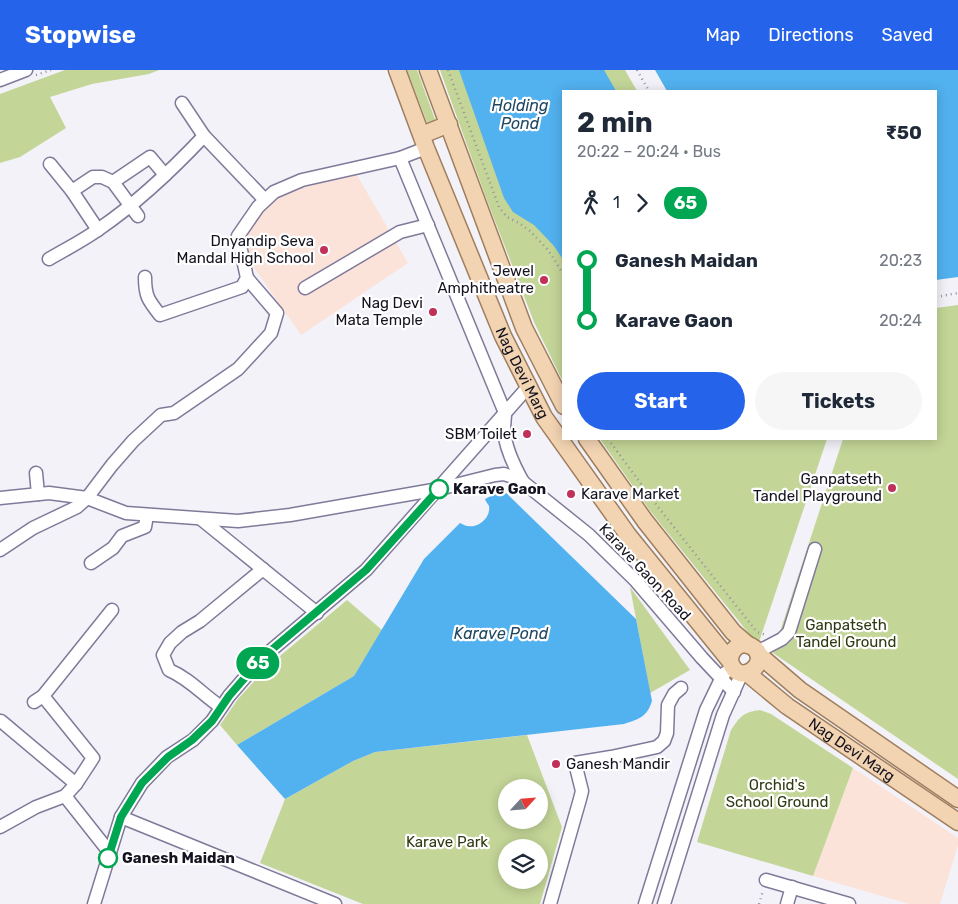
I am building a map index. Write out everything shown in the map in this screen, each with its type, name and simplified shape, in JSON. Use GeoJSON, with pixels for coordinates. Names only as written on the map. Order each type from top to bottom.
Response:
{"type":"FeatureCollection","features":[{"type":"Feature","properties":{"kind":"main road","name":"Nag Devi Marg"},"geometry":{"type":"LineString","coordinates":[[397,70],[503,336],[528,388],[544,417],[628,535],[738,668],[787,706],[958,822]]}},
{"type":"Feature","properties":{"kind":"main road","name":"Nag Devi Marg"},"geometry":{"type":"LineString","coordinates":[[428,70],[524,328],[562,402]]}},
{"type":"Feature","properties":{"kind":"main road"},"geometry":{"type":"LineString","coordinates":[[424,141],[449,124]]}},
{"type":"Feature","properties":{"kind":"main road","name":"Nag Devi Marg"},"geometry":{"type":"LineString","coordinates":[[587,440],[644,521],[733,632],[800,690],[958,798]]}},
{"type":"Feature","properties":{"kind":"main road"},"geometry":{"type":"LineString","coordinates":[[743,644],[755,650],[758,664],[752,672],[738,668],[732,652],[735,648],[743,644]]}},
{"type":"Feature","properties":{"kind":"street"},"geometry":{"type":"LineString","coordinates":[[0,80],[26,70]]}},
{"type":"Feature","properties":{"kind":"street"},"geometry":{"type":"LineString","coordinates":[[182,103],[204,136],[265,200]]}},
{"type":"Feature","properties":{"kind":"street"},"geometry":{"type":"LineString","coordinates":[[49,259],[134,211],[165,175],[204,136]]}},
{"type":"Feature","properties":{"kind":"street"},"geometry":{"type":"LineString","coordinates":[[0,550],[33,528],[77,507],[87,498],[133,440],[162,415],[174,413],[238,369],[271,333],[278,313],[247,278],[238,236],[265,200],[274,192],[302,180],[400,158],[424,141]]}},
{"type":"Feature","properties":{"kind":"street"},"geometry":{"type":"LineString","coordinates":[[113,182],[150,157],[165,175]]}},
{"type":"Feature","properties":{"kind":"street"},"geometry":{"type":"LineString","coordinates":[[400,158],[505,414],[504,429],[507,446],[523,482]]}},
{"type":"Feature","properties":{"kind":"street"},"geometry":{"type":"LineString","coordinates":[[50,164],[72,191],[98,230]]}},
{"type":"Feature","properties":{"kind":"street"},"geometry":{"type":"LineString","coordinates":[[72,191],[93,177],[102,177],[113,182],[134,211]]}},
{"type":"Feature","properties":{"kind":"street"},"geometry":{"type":"LineString","coordinates":[[305,288],[400,232],[428,225]]}},
{"type":"Feature","properties":{"kind":"street"},"geometry":{"type":"LineString","coordinates":[[145,278],[145,292],[151,304],[160,314],[242,287],[247,278]]}},
{"type":"Feature","properties":{"kind":"street"},"geometry":{"type":"LineString","coordinates":[[94,904],[121,817],[142,783],[168,757],[192,740],[212,721],[229,696],[262,658],[366,570],[528,388]]}},
{"type":"Feature","properties":{"kind":"street"},"geometry":{"type":"LineString","coordinates":[[36,473],[38,494]]}},
{"type":"Feature","properties":{"kind":"street","name":"Karave Gaon Road"},"geometry":{"type":"LineString","coordinates":[[0,498],[49,493],[87,498],[126,513],[238,521],[290,515],[439,489],[504,474],[523,482],[589,535],[629,575],[734,692]]}},
{"type":"Feature","properties":{"kind":"street"},"geometry":{"type":"LineString","coordinates":[[92,562],[113,548],[122,536],[145,527],[147,515]]}},
{"type":"Feature","properties":{"kind":"street"},"geometry":{"type":"LineString","coordinates":[[201,519],[317,613]]}},
{"type":"Feature","properties":{"kind":"street"},"geometry":{"type":"LineString","coordinates":[[755,650],[782,638],[789,632],[815,549]]}},
{"type":"Feature","properties":{"kind":"street"},"geometry":{"type":"LineString","coordinates":[[221,708],[182,675],[170,670],[163,655],[170,643],[182,632],[200,621],[263,569]]}},
{"type":"Feature","properties":{"kind":"street"},"geometry":{"type":"LineString","coordinates":[[0,827],[36,807],[66,796],[93,758],[39,699],[112,610]]}},
{"type":"Feature","properties":{"kind":"street"},"geometry":{"type":"LineString","coordinates":[[645,904],[706,710],[721,679],[738,668]]}},
{"type":"Feature","properties":{"kind":"street"},"geometry":{"type":"LineString","coordinates":[[664,904],[723,715],[734,692],[738,668]]}},
{"type":"Feature","properties":{"kind":"street"},"geometry":{"type":"LineString","coordinates":[[550,904],[582,792],[575,763],[619,756],[657,747],[664,741],[667,733],[668,705],[674,694],[681,688]]}},
{"type":"Feature","properties":{"kind":"street"},"geometry":{"type":"LineString","coordinates":[[1,721],[76,784]]}},
{"type":"Feature","properties":{"kind":"street"},"geometry":{"type":"LineString","coordinates":[[66,796],[110,853]]}},
{"type":"Feature","properties":{"kind":"street"},"geometry":{"type":"LineString","coordinates":[[121,817],[319,901],[335,904]]}},
{"type":"Feature","properties":{"kind":"street"},"geometry":{"type":"LineString","coordinates":[[766,880],[849,904]]}},
{"type":"Feature","properties":{"kind":"street"},"geometry":{"type":"LineString","coordinates":[[787,904],[792,888]]}},
{"type":"Feature","properties":{"kind":"path"},"geometry":{"type":"LineString","coordinates":[[448,70],[499,207],[507,217],[530,231],[548,250],[562,272]]}},
{"type":"Feature","properties":{"kind":"path"},"geometry":{"type":"LineString","coordinates":[[636,70],[648,90]]}},
{"type":"Feature","properties":{"kind":"path"},"geometry":{"type":"LineString","coordinates":[[937,297],[958,293]]}},
{"type":"Feature","properties":{"kind":"path"},"geometry":{"type":"LineString","coordinates":[[609,440],[658,508],[757,632],[770,636]]}},
{"type":"Feature","properties":{"kind":"shaded area","name":"Dnyandip Seva Mandal High School"},"geometry":{"type":"Polygon","coordinates":[[[357,175],[408,263],[301,335],[252,265],[245,237],[268,206],[278,198],[308,186],[357,175]]]}},
{"type":"Feature","properties":{"kind":"shaded area"},"geometry":{"type":"Polygon","coordinates":[[[853,768],[958,838],[958,845],[940,904],[909,904],[813,876],[853,768]]]}},
{"type":"Feature","properties":{"kind":"green space"},"geometry":{"type":"Polygon","coordinates":[[[65,70],[159,70],[149,74],[92,84],[50,97],[66,128],[20,157],[0,163],[0,94],[65,70]]]}},
{"type":"Feature","properties":{"kind":"green space"},"geometry":{"type":"Polygon","coordinates":[[[407,70],[417,70],[436,122],[428,125],[407,70]]]}},
{"type":"Feature","properties":{"kind":"green space","name":"Holding Pond"},"geometry":{"type":"Polygon","coordinates":[[[440,70],[625,70],[636,90],[562,90],[562,380],[534,322],[485,195],[440,70]]]}},
{"type":"Feature","properties":{"kind":"green space","name":"Ganpatseth Tandel Ground"},"geometry":{"type":"Polygon","coordinates":[[[958,305],[958,779],[773,653],[843,440],[937,440],[937,308],[958,305]]]}},
{"type":"Feature","properties":{"kind":"green space"},"geometry":{"type":"Polygon","coordinates":[[[601,440],[827,440],[758,645],[651,512],[601,440]]]}},
{"type":"Feature","properties":{"kind":"green space"},"geometry":{"type":"Polygon","coordinates":[[[630,587],[690,670],[650,693],[630,587]]]}},
{"type":"Feature","properties":{"kind":"green space"},"geometry":{"type":"Polygon","coordinates":[[[347,600],[382,630],[354,676],[237,745],[220,725],[238,699],[268,666],[347,600]]]}},
{"type":"Feature","properties":{"kind":"green space","name":"Orchid's School Ground"},"geometry":{"type":"Polygon","coordinates":[[[760,710],[771,714],[853,768],[813,876],[697,842],[731,730],[743,716],[760,710]]]}},
{"type":"Feature","properties":{"kind":"green space","name":"Karave Park"},"geometry":{"type":"Polygon","coordinates":[[[527,735],[544,779],[498,779],[498,829],[548,829],[548,790],[562,827],[548,876],[548,839],[498,839],[498,889],[544,889],[540,904],[363,904],[260,863],[285,799],[353,761],[375,752],[527,735]]]}},
{"type":"Feature","properties":{"kind":"water","name":"Holding Pond"},"geometry":{"type":"Polygon","coordinates":[[[459,70],[604,70],[615,90],[562,90],[562,258],[554,246],[534,225],[513,212],[504,198],[459,70]]]}},
{"type":"Feature","properties":{"kind":"water"},"geometry":{"type":"Polygon","coordinates":[[[655,70],[958,70],[958,277],[937,280],[937,90],[666,90],[655,70]]]}},
{"type":"Feature","properties":{"kind":"water","name":"Karave Pond"},"geometry":{"type":"Polygon","coordinates":[[[503,490],[636,619],[652,701],[648,711],[638,719],[624,724],[375,752],[353,761],[285,799],[237,745],[354,676],[424,559],[460,523],[466,526],[480,524],[486,518],[489,510],[485,499],[503,490]]]}},
{"type":"Feature","properties":{"kind":"bus line","name":"65"},"geometry":{"type":"LineString","coordinates":[[108,858],[121,817],[142,783],[168,757],[192,740],[212,721],[229,696],[262,658],[366,570],[439,489]]}},
{"type":"Feature","properties":{"kind":"place","name":"Dnyandip Seva Mandal High School"},"geometry":{"type":"Point","coordinates":[324,250]}},
{"type":"Feature","properties":{"kind":"place","name":"Jewel Amphitheatre"},"geometry":{"type":"Point","coordinates":[544,280]}},
{"type":"Feature","properties":{"kind":"place","name":"Nag Devi Mata Temple"},"geometry":{"type":"Point","coordinates":[433,312]}},
{"type":"Feature","properties":{"kind":"place","name":"SBM Toilet"},"geometry":{"type":"Point","coordinates":[527,434]}},
{"type":"Feature","properties":{"kind":"place","name":"Ganpatseth Tandel Playground"},"geometry":{"type":"Point","coordinates":[892,488]}},
{"type":"Feature","properties":{"kind":"place","name":"Karave Gaon"},"geometry":{"type":"Point","coordinates":[439,489]}},
{"type":"Feature","properties":{"kind":"place","name":"Karave Market"},"geometry":{"type":"Point","coordinates":[571,494]}},
{"type":"Feature","properties":{"kind":"place","name":"Ganesh Mandir"},"geometry":{"type":"Point","coordinates":[556,764]}},
{"type":"Feature","properties":{"kind":"place","name":"Ganesh Maidan"},"geometry":{"type":"Point","coordinates":[108,858]}}]}
